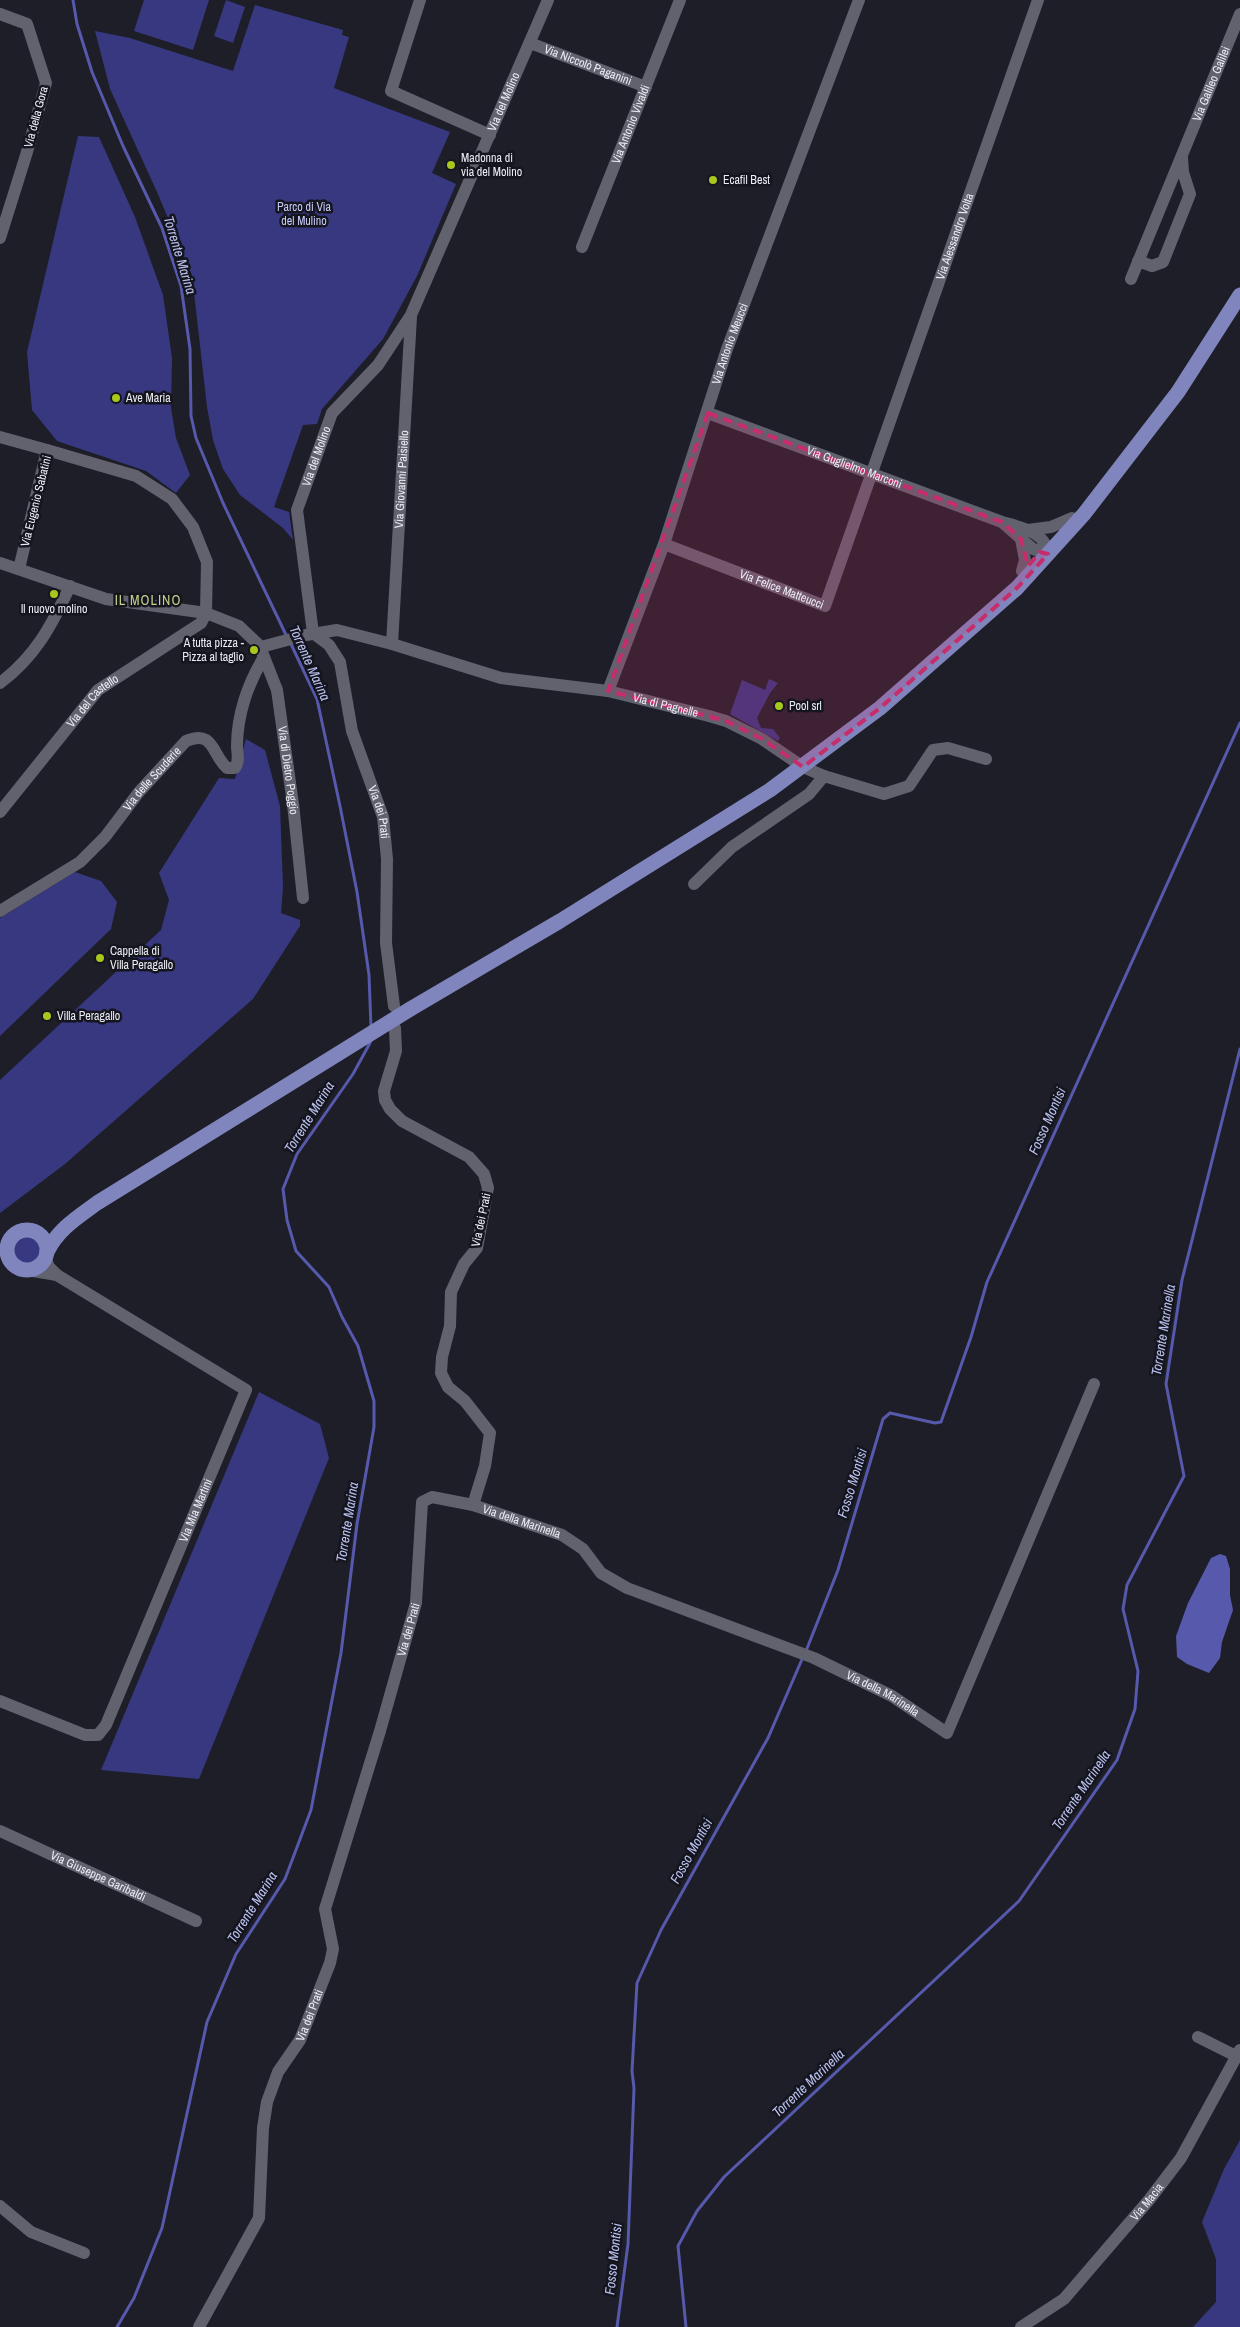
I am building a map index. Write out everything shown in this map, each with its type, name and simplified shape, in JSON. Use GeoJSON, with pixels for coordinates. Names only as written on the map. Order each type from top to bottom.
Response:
{"type":"FeatureCollection","features":[{"type":"Feature","properties":{"kind":"main road"},"geometry":{"type":"LineString","coordinates":[[987,613],[1022,571],[1084,514],[1102,489],[1142,442],[1178,392],[1240,296]]}},
{"type":"Feature","properties":{"kind":"main road"},"geometry":{"type":"LineString","coordinates":[[0,1272],[38,1267],[52,1241],[65,1227],[98,1203],[412,1008],[560,922],[803,768],[880,708],[1017,588],[1072,518],[1102,489]]}},
{"type":"Feature","properties":{"kind":"main road"},"geometry":{"type":"LineString","coordinates":[[0,1266],[11,1239],[19,1232],[36,1232],[65,1227]]}},
{"type":"Feature","properties":{"kind":"main road"},"geometry":{"type":"LineString","coordinates":[[36,1232],[44,1240],[46,1255]]}},
{"type":"Feature","properties":{"kind":"main road"},"geometry":{"type":"LineString","coordinates":[[7,1249],[10,1260],[23,1269]]}},
{"type":"Feature","properties":{"kind":"street"},"geometry":{"type":"LineString","coordinates":[[420,0],[391,91],[490,135]]}},
{"type":"Feature","properties":{"kind":"street","name":"Via del Molino"},"geometry":{"type":"LineString","coordinates":[[309,634],[297,510],[332,413],[378,365],[411,315],[548,0]]}},
{"type":"Feature","properties":{"kind":"street","name":"Via Antonio Vivaldi"},"geometry":{"type":"LineString","coordinates":[[582,247],[680,0]]}},
{"type":"Feature","properties":{"kind":"street","name":"Via Antonio Meucci"},"geometry":{"type":"LineString","coordinates":[[608,691],[664,544],[708,414],[727,349],[859,0]]}},
{"type":"Feature","properties":{"kind":"street","name":"Via Alessandro Volta"},"geometry":{"type":"LineString","coordinates":[[873,474],[1038,0]]}},
{"type":"Feature","properties":{"kind":"street","name":"Via della Gora"},"geometry":{"type":"LineString","coordinates":[[0,14],[27,24],[46,83],[0,238]]}},
{"type":"Feature","properties":{"kind":"street","name":"Via Galileo Galilei"},"geometry":{"type":"LineString","coordinates":[[1132,279],[1240,14]]}},
{"type":"Feature","properties":{"kind":"street","name":"Via Niccolò Paganini"},"geometry":{"type":"LineString","coordinates":[[530,43],[646,87]]}},
{"type":"Feature","properties":{"kind":"street"},"geometry":{"type":"LineString","coordinates":[[1138,261],[1152,266],[1162,262],[1190,194],[1183,172],[1182,153]]}},
{"type":"Feature","properties":{"kind":"street"},"geometry":{"type":"LineString","coordinates":[[1170,182],[1178,179],[1187,182]]}},
{"type":"Feature","properties":{"kind":"street","name":"Via Giovanni Paisiello"},"geometry":{"type":"LineString","coordinates":[[392,644],[411,315]]}},
{"type":"Feature","properties":{"kind":"street","name":"Via Guglielmo Marconi"},"geometry":{"type":"LineString","coordinates":[[708,414],[1002,522],[1025,534],[1045,550]]}},
{"type":"Feature","properties":{"kind":"street"},"geometry":{"type":"LineString","coordinates":[[0,437],[47,450]]}},
{"type":"Feature","properties":{"kind":"street","name":"Via Eugenio Sabatini"},"geometry":{"type":"LineString","coordinates":[[19,569],[47,450],[136,476],[172,499],[193,527],[207,562],[206,614]]}},
{"type":"Feature","properties":{"kind":"street","name":"Via Felice Matteucci"},"geometry":{"type":"LineString","coordinates":[[664,544],[825,606],[873,474]]}},
{"type":"Feature","properties":{"kind":"street"},"geometry":{"type":"LineString","coordinates":[[1022,571],[1025,560],[1025,534],[1051,527],[1072,518]]}},
{"type":"Feature","properties":{"kind":"street"},"geometry":{"type":"LineString","coordinates":[[0,563],[106,599],[206,614],[239,626],[265,650],[309,634]]}},
{"type":"Feature","properties":{"kind":"street"},"geometry":{"type":"LineString","coordinates":[[0,683],[20,668],[34,651],[52,622],[70,586]]}},
{"type":"Feature","properties":{"kind":"street","name":"Via del Castello"},"geometry":{"type":"LineString","coordinates":[[0,812],[98,690],[201,623],[206,614]]}},
{"type":"Feature","properties":{"kind":"street","name":"Via di Pagnelle"},"geometry":{"type":"LineString","coordinates":[[309,634],[337,630],[392,644],[501,678],[608,691],[726,720],[762,739],[803,768],[884,794],[909,786],[933,750],[948,748],[986,759]]}},
{"type":"Feature","properties":{"kind":"street","name":"Via dei Prati"},"geometry":{"type":"LineString","coordinates":[[309,634],[329,645],[340,662],[352,731],[383,817],[387,859],[386,943],[394,1006]]}},
{"type":"Feature","properties":{"kind":"street","name":"Via di Dietro Poggio"},"geometry":{"type":"LineString","coordinates":[[265,650],[277,690],[293,804],[303,898]]}},
{"type":"Feature","properties":{"kind":"street","name":"Via delle Scuderie"},"geometry":{"type":"LineString","coordinates":[[0,911],[80,862],[104,837],[139,792],[186,741],[196,737],[203,738],[216,751],[223,765],[227,768],[235,768],[238,757],[236,746],[242,708],[251,678],[265,650]]}},
{"type":"Feature","properties":{"kind":"street"},"geometry":{"type":"LineString","coordinates":[[694,884],[732,847],[809,794],[824,776]]}},
{"type":"Feature","properties":{"kind":"street","name":"Via dei Prati"},"geometry":{"type":"LineString","coordinates":[[199,2327],[259,2218],[262,2200],[263,2128],[267,2102],[278,2072],[300,2040],[330,1963],[333,1949],[325,1910],[380,1731],[416,1603],[422,1502],[432,1497],[473,1505],[485,1466],[490,1434],[465,1401],[448,1387],[441,1373],[442,1357],[450,1326],[451,1292],[464,1264],[477,1248],[488,1188],[484,1174],[469,1157],[402,1121],[390,1109],[385,1100],[384,1091],[396,1051],[395,1028]]}},
{"type":"Feature","properties":{"kind":"street","name":"Via Mia Martini"},"geometry":{"type":"LineString","coordinates":[[0,1701],[85,1736],[98,1735],[106,1725],[246,1390],[57,1275],[49,1267],[46,1255]]}},
{"type":"Feature","properties":{"kind":"street","name":"Via Mia Martini"},"geometry":{"type":"LineString","coordinates":[[23,1269],[57,1275]]}},
{"type":"Feature","properties":{"kind":"street","name":"Via della Marinella"},"geometry":{"type":"LineString","coordinates":[[473,1505],[562,1535],[583,1549],[601,1573],[627,1588],[814,1658],[892,1696],[947,1733],[1094,1384]]}},
{"type":"Feature","properties":{"kind":"street","name":"Via Giuseppe Garibaldi"},"geometry":{"type":"LineString","coordinates":[[0,1831],[196,1921]]}},
{"type":"Feature","properties":{"kind":"street"},"geometry":{"type":"LineString","coordinates":[[1198,2037],[1238,2053]]}},
{"type":"Feature","properties":{"kind":"street","name":"Via Macia"},"geometry":{"type":"LineString","coordinates":[[1021,2327],[1064,2299],[1150,2200],[1181,2158],[1238,2053]]}},
{"type":"Feature","properties":{"kind":"street"},"geometry":{"type":"LineString","coordinates":[[0,2206],[31,2232],[84,2253]]}},
{"type":"Feature","properties":{"kind":"highlighted area"},"geometry":{"type":"Polygon","coordinates":[[[708,413],[1002,522],[1021,539],[1028,566],[1040,552],[1048,554],[1017,588],[880,708],[803,767],[762,739],[726,721],[608,691],[708,413]]]}},
{"type":"Feature","properties":{"kind":"green space"},"geometry":{"type":"Polygon","coordinates":[[[144,0],[209,0],[193,50],[134,31],[144,0]]]}},
{"type":"Feature","properties":{"kind":"green space"},"geometry":{"type":"Polygon","coordinates":[[[226,0],[245,7],[233,43],[214,36],[226,0]]]}},
{"type":"Feature","properties":{"kind":"green space","name":"Parco di Via del Mulino"},"geometry":{"type":"Polygon","coordinates":[[[255,5],[343,30],[342,35],[349,37],[334,88],[450,132],[432,173],[456,184],[417,276],[383,339],[322,409],[317,424],[303,425],[274,507],[289,512],[293,540],[283,528],[240,495],[223,469],[213,440],[207,407],[192,275],[110,89],[95,31],[130,38],[233,71],[255,5]]]}},
{"type":"Feature","properties":{"kind":"green space"},"geometry":{"type":"Polygon","coordinates":[[[78,136],[99,137],[135,217],[163,295],[172,358],[171,408],[176,438],[190,475],[176,493],[146,471],[57,441],[32,410],[27,352],[78,136]]]}},
{"type":"Feature","properties":{"kind":"green space"},"geometry":{"type":"Polygon","coordinates":[[[769,679],[778,683],[770,693],[757,718],[761,728],[773,729],[780,738],[778,741],[730,714],[742,680],[765,690],[769,679]]]}},
{"type":"Feature","properties":{"kind":"green space"},"geometry":{"type":"Polygon","coordinates":[[[246,739],[265,750],[280,806],[283,887],[281,913],[300,920],[300,926],[253,999],[65,1164],[0,1213],[0,1080],[161,930],[169,900],[159,873],[219,778],[235,779],[246,739]]]}},
{"type":"Feature","properties":{"kind":"green space"},"geometry":{"type":"Polygon","coordinates":[[[75,872],[101,881],[117,902],[111,929],[0,1036],[0,918],[75,872]]]}},
{"type":"Feature","properties":{"kind":"green space"},"geometry":{"type":"Polygon","coordinates":[[[26,1235],[37,1239],[41,1250],[37,1261],[26,1265],[15,1261],[11,1250],[15,1239],[26,1235]]]}},
{"type":"Feature","properties":{"kind":"green space"},"geometry":{"type":"Polygon","coordinates":[[[259,1392],[320,1424],[329,1458],[199,1779],[101,1770],[259,1392]]]}},
{"type":"Feature","properties":{"kind":"green space"},"geometry":{"type":"Polygon","coordinates":[[[1240,2140],[1240,2327],[1193,2327],[1216,2302],[1216,2259],[1202,2222],[1224,2169],[1240,2140]]]}},
{"type":"Feature","properties":{"kind":"shaded area"},"geometry":{"type":"Polygon","coordinates":[[[1220,1554],[1226,1556],[1230,1569],[1230,1595],[1233,1610],[1222,1642],[1220,1658],[1209,1673],[1187,1664],[1177,1657],[1176,1636],[1188,1603],[1211,1558],[1220,1554]]]}},
{"type":"Feature","properties":{"kind":"waterway","name":"Torrente Marina"},"geometry":{"type":"LineString","coordinates":[[73,0],[77,24],[92,72],[123,146],[162,228],[181,286],[190,349],[191,416],[196,438],[223,503],[287,637]]}},
{"type":"Feature","properties":{"kind":"waterway","name":"Torrente Marina"},"geometry":{"type":"LineString","coordinates":[[290,642],[317,699],[340,806],[357,892],[369,975],[371,1027]]}},
{"type":"Feature","properties":{"kind":"waterway","name":"Fosso Montisi"},"geometry":{"type":"LineString","coordinates":[[806,1651],[838,1570],[883,1419],[890,1413],[935,1423],[941,1422],[971,1337],[987,1282],[1240,723]]}},
{"type":"Feature","properties":{"kind":"waterway","name":"Torrente Marina"},"geometry":{"type":"LineString","coordinates":[[117,2327],[134,2298],[162,2228],[207,2022],[236,1954],[285,1879],[311,1810],[341,1653],[357,1524],[374,1427],[374,1401],[358,1346],[342,1317],[329,1287],[296,1251],[287,1220],[283,1189],[297,1154],[353,1074],[370,1043],[370,1039]]}},
{"type":"Feature","properties":{"kind":"waterway","name":"Torrente Marinella"},"geometry":{"type":"LineString","coordinates":[[686,2327],[678,2246],[697,2211],[724,2177],[1019,1901],[1117,1760],[1135,1709],[1138,1671],[1123,1609],[1127,1585],[1184,1476],[1166,1384],[1182,1280],[1240,1049]]}},
{"type":"Feature","properties":{"kind":"waterway","name":"Fosso Montisi"},"geometry":{"type":"LineString","coordinates":[[617,2327],[628,2244],[634,2088],[632,2071],[637,1983],[661,1930],[768,1738],[803,1657]]}},
{"type":"Feature","properties":{"kind":"place","name":"Madonna di via del Molino"},"geometry":{"type":"Point","coordinates":[451,165]}},
{"type":"Feature","properties":{"kind":"place","name":"Ecafil Best"},"geometry":{"type":"Point","coordinates":[713,180]}},
{"type":"Feature","properties":{"kind":"place","name":"Ave Maria"},"geometry":{"type":"Point","coordinates":[116,398]}},
{"type":"Feature","properties":{"kind":"place","name":"Il nuovo molino"},"geometry":{"type":"Point","coordinates":[54,594]}},
{"type":"Feature","properties":{"kind":"place","name":"A tutta pizza - Pizza al taglio"},"geometry":{"type":"Point","coordinates":[254,650]}},
{"type":"Feature","properties":{"kind":"place","name":"Pool srl"},"geometry":{"type":"Point","coordinates":[779,706]}},
{"type":"Feature","properties":{"kind":"place","name":"Cappella di Villa Peragallo"},"geometry":{"type":"Point","coordinates":[100,958]}},
{"type":"Feature","properties":{"kind":"place","name":"Villa Peragallo"},"geometry":{"type":"Point","coordinates":[47,1016]}},
{"type":"Feature","properties":{"kind":"district","name":"IL MOLINO"},"geometry":{"type":"Point","coordinates":[148,600]}}]}
